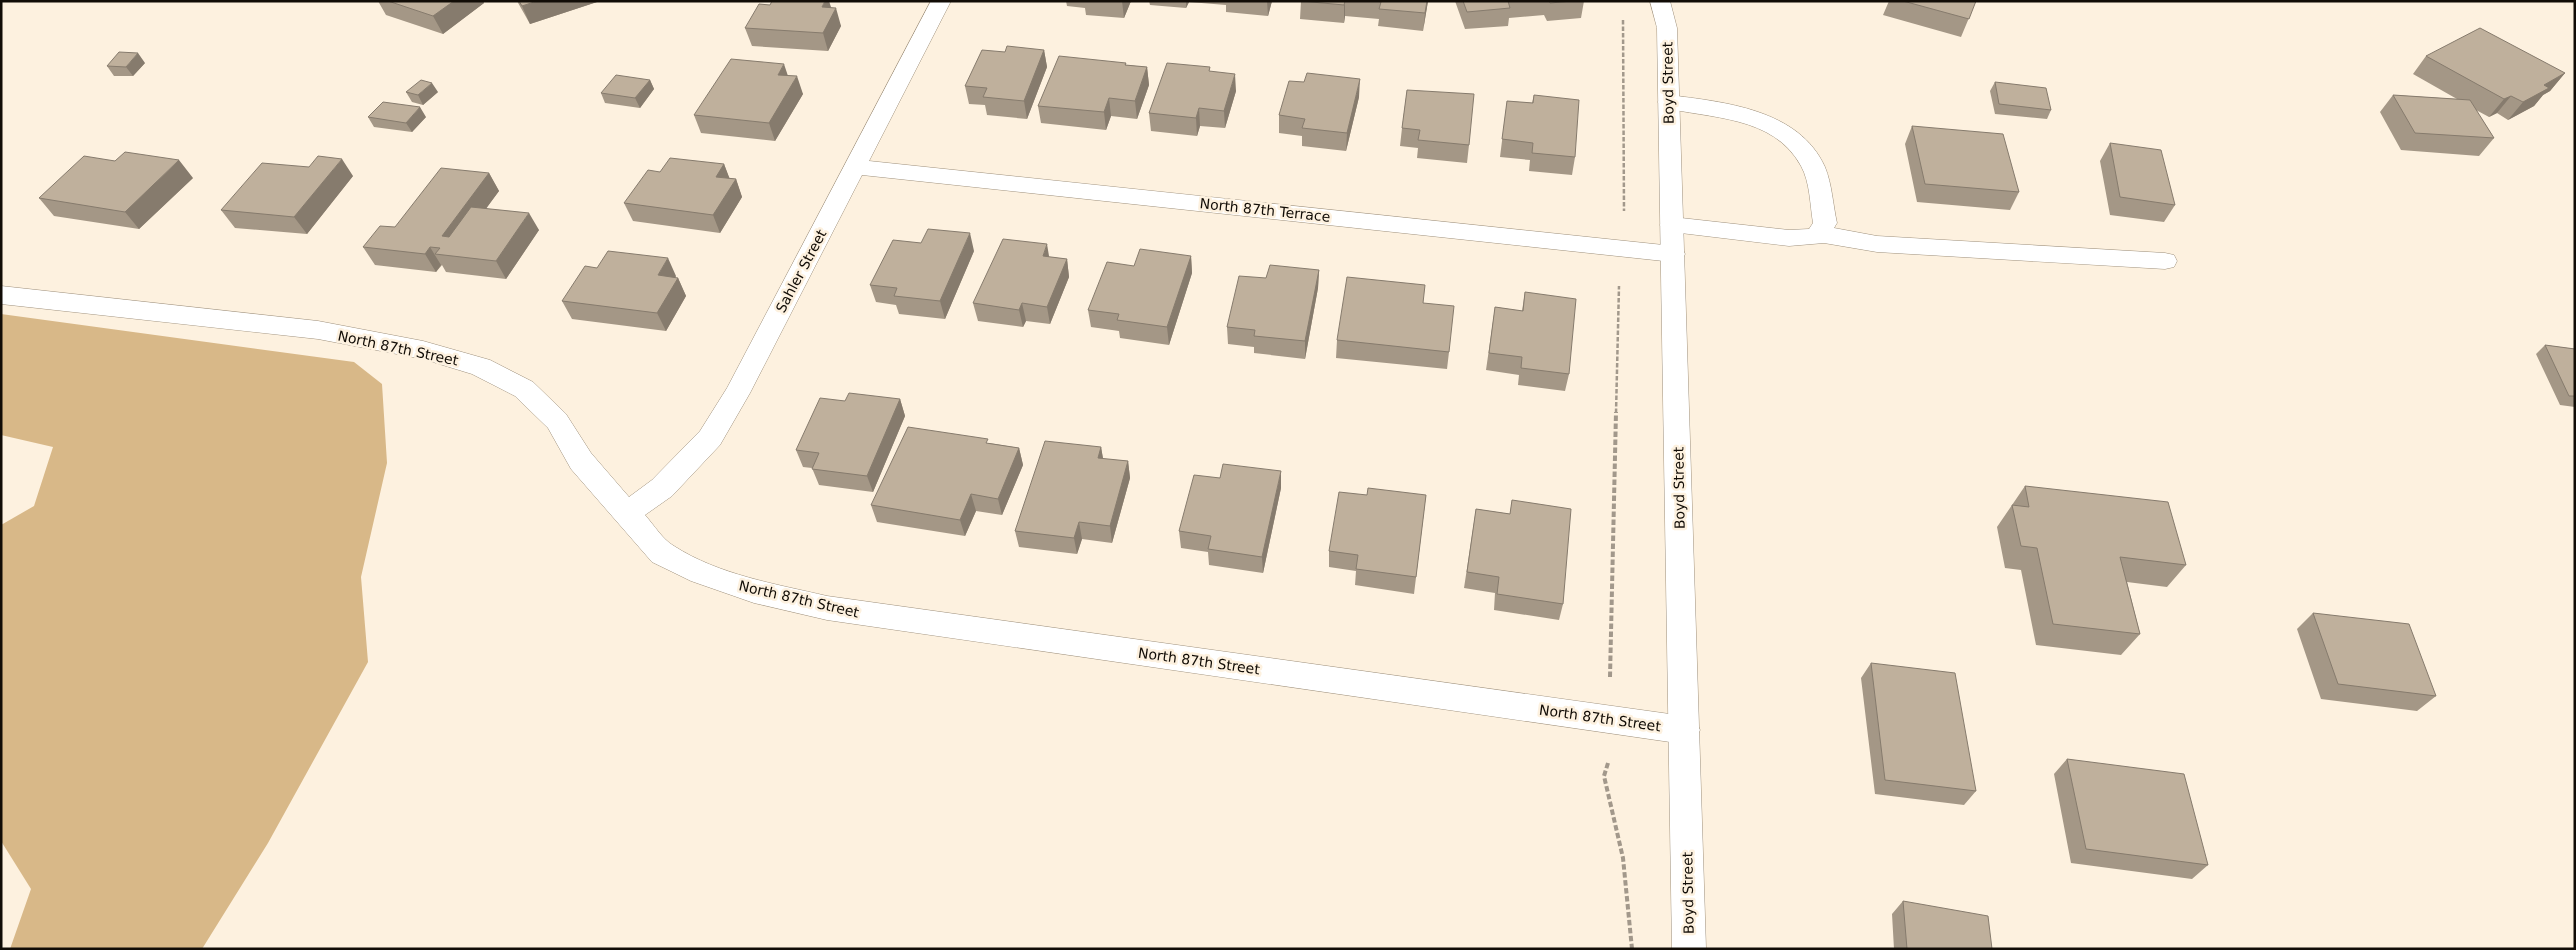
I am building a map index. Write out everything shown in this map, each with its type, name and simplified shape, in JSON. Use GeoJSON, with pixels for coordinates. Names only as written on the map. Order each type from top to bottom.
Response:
{"type":"FeatureCollection","features":[{"type":"Feature","properties":{"kind":"street","name":"Sahler Street"},"geometry":{"type":"LineString","coordinates":[[626,514],[662,488],[710,438],[736,394],[857,167],[942,1]]}},
{"type":"Feature","properties":{"kind":"street","name":"Boyd Street"},"geometry":{"type":"LineString","coordinates":[[1660,1],[1667,28],[1689,949]]}},
{"type":"Feature","properties":{"kind":"street","name":"Boyd Street"},"geometry":{"type":"LineString","coordinates":[[1667,28],[1675,1]]}},
{"type":"Feature","properties":{"kind":"street"},"geometry":{"type":"LineString","coordinates":[[1669,102],[1720,109],[1760,119],[1791,139],[1812,164],[1825,223],[1816,237],[1789,238],[1672,225]]}},
{"type":"Feature","properties":{"kind":"street","name":"North 87th Terrace"},"geometry":{"type":"LineString","coordinates":[[857,167],[1673,254]]}},
{"type":"Feature","properties":{"kind":"street"},"geometry":{"type":"LineString","coordinates":[[1819,234],[1878,244],[2165,261]]}},
{"type":"Feature","properties":{"kind":"street","name":"North 87th Street"},"geometry":{"type":"LineString","coordinates":[[1,295],[318,330],[423,350],[481,367],[524,389],[557,421],[581,461],[662,554],[701,573],[754,591],[827,608],[1684,730]]}},
{"type":"Feature","properties":{"kind":"path"},"geometry":{"type":"LineString","coordinates":[[1623,11],[1624,217],[1629,228],[1630,249],[1629,271],[1619,282],[1609,720],[1610,760],[1604,776],[1624,858],[1632,949]]}},
{"type":"Feature","properties":{"kind":"shaded area"},"geometry":{"type":"Polygon","coordinates":[[[1,314],[354,362],[382,384],[387,463],[361,577],[368,662],[268,843],[202,949],[10,949],[31,889],[1,841],[1,525],[34,506],[53,447],[1,435],[1,314]]]}},
{"type":"Feature","properties":{"kind":"building"},"geometry":{"type":"Polygon","coordinates":[[[388,1],[454,1],[433,16],[388,1]]]}},
{"type":"Feature","properties":{"kind":"building"},"geometry":{"type":"Polygon","coordinates":[[[519,1],[537,1],[522,6],[519,1]]]}},
{"type":"Feature","properties":{"kind":"building"},"geometry":{"type":"Polygon","coordinates":[[[772,1],[825,1],[822,7],[836,8],[823,33],[745,28],[759,4],[770,5],[772,1]]]}},
{"type":"Feature","properties":{"kind":"building"},"geometry":{"type":"Polygon","coordinates":[[[1301,1],[1345,1],[1344,5],[1301,1]]]}},
{"type":"Feature","properties":{"kind":"building"},"geometry":{"type":"Polygon","coordinates":[[[1377,1],[1427,1],[1425,13],[1379,9],[1381,2],[1377,1]]]}},
{"type":"Feature","properties":{"kind":"building"},"geometry":{"type":"Polygon","coordinates":[[[1463,1],[1508,1],[1510,8],[1467,12],[1463,1]]]}},
{"type":"Feature","properties":{"kind":"building"},"geometry":{"type":"Polygon","coordinates":[[[1549,1],[1572,1],[1550,3],[1549,1]]]}},
{"type":"Feature","properties":{"kind":"building"},"geometry":{"type":"Polygon","coordinates":[[[1903,1],[1976,1],[1969,19],[1903,1]]]}},
{"type":"Feature","properties":{"kind":"building"},"geometry":{"type":"Polygon","coordinates":[[[2480,28],[2565,73],[2544,85],[2549,88],[2523,102],[2511,96],[2504,99],[2426,56],[2480,28]]]}},
{"type":"Feature","properties":{"kind":"building"},"geometry":{"type":"Polygon","coordinates":[[[1007,46],[1044,50],[1024,101],[983,97],[987,88],[965,86],[982,50],[1005,52],[1007,46]]]}},
{"type":"Feature","properties":{"kind":"building"},"geometry":{"type":"Polygon","coordinates":[[[119,52],[138,53],[126,67],[107,66],[119,52]]]}},
{"type":"Feature","properties":{"kind":"building"},"geometry":{"type":"Polygon","coordinates":[[[1059,56],[1147,67],[1135,101],[1109,98],[1104,112],[1038,106],[1059,56]]]}},
{"type":"Feature","properties":{"kind":"building"},"geometry":{"type":"Polygon","coordinates":[[[731,59],[784,64],[778,75],[797,76],[769,123],[694,115],[731,59]]]}},
{"type":"Feature","properties":{"kind":"building"},"geometry":{"type":"Polygon","coordinates":[[[1167,63],[1210,67],[1209,71],[1235,74],[1224,111],[1199,108],[1196,118],[1149,113],[1167,63]]]}},
{"type":"Feature","properties":{"kind":"building"},"geometry":{"type":"Polygon","coordinates":[[[1307,73],[1360,79],[1347,133],[1302,128],[1305,119],[1279,115],[1289,81],[1304,82],[1307,73]]]}},
{"type":"Feature","properties":{"kind":"building"},"geometry":{"type":"Polygon","coordinates":[[[616,75],[650,80],[635,98],[601,93],[616,75]]]}},
{"type":"Feature","properties":{"kind":"building"},"geometry":{"type":"Polygon","coordinates":[[[421,80],[432,83],[418,95],[406,92],[421,80]]]}},
{"type":"Feature","properties":{"kind":"building"},"geometry":{"type":"Polygon","coordinates":[[[1995,82],[2046,88],[2051,110],[1999,104],[1995,82]]]}},
{"type":"Feature","properties":{"kind":"building"},"geometry":{"type":"Polygon","coordinates":[[[1407,90],[1474,94],[1469,145],[1418,140],[1420,130],[1402,128],[1407,90]]]}},
{"type":"Feature","properties":{"kind":"building"},"geometry":{"type":"Polygon","coordinates":[[[1534,95],[1579,100],[1575,157],[1532,153],[1533,143],[1502,139],[1507,101],[1533,103],[1534,95]]]}},
{"type":"Feature","properties":{"kind":"building"},"geometry":{"type":"Polygon","coordinates":[[[2393,95],[2470,100],[2494,138],[2415,133],[2393,95]]]}},
{"type":"Feature","properties":{"kind":"building"},"geometry":{"type":"Polygon","coordinates":[[[383,102],[420,107],[406,123],[368,117],[383,102]]]}},
{"type":"Feature","properties":{"kind":"building"},"geometry":{"type":"Polygon","coordinates":[[[1912,126],[2003,134],[2019,192],[1925,184],[1912,126]]]}},
{"type":"Feature","properties":{"kind":"building"},"geometry":{"type":"Polygon","coordinates":[[[2110,143],[2161,150],[2175,205],[2120,197],[2110,143]]]}},
{"type":"Feature","properties":{"kind":"building"},"geometry":{"type":"Polygon","coordinates":[[[125,152],[179,160],[125,212],[39,198],[84,156],[115,161],[125,152]]]}},
{"type":"Feature","properties":{"kind":"building"},"geometry":{"type":"Polygon","coordinates":[[[318,156],[342,159],[294,217],[221,210],[262,163],[309,167],[318,156]]]}},
{"type":"Feature","properties":{"kind":"building"},"geometry":{"type":"Polygon","coordinates":[[[670,158],[724,164],[716,177],[736,179],[713,215],[624,203],[648,170],[660,172],[670,158]]]}},
{"type":"Feature","properties":{"kind":"building"},"geometry":{"type":"Polygon","coordinates":[[[441,168],[489,173],[442,236],[449,237],[471,207],[529,213],[496,261],[435,254],[440,248],[430,247],[425,254],[363,247],[380,226],[395,227],[441,168]]]}},
{"type":"Feature","properties":{"kind":"building"},"geometry":{"type":"Polygon","coordinates":[[[928,229],[970,233],[940,301],[894,296],[897,288],[870,285],[893,240],[921,243],[928,229]]]}},
{"type":"Feature","properties":{"kind":"building"},"geometry":{"type":"Polygon","coordinates":[[[1003,239],[1047,244],[1043,256],[1067,259],[1047,307],[1022,303],[1019,310],[973,303],[1003,239]]]}},
{"type":"Feature","properties":{"kind":"building"},"geometry":{"type":"Polygon","coordinates":[[[1140,249],[1191,256],[1167,327],[1117,320],[1119,314],[1088,310],[1107,262],[1134,266],[1140,249]]]}},
{"type":"Feature","properties":{"kind":"building"},"geometry":{"type":"Polygon","coordinates":[[[608,251],[668,258],[658,275],[678,278],[657,313],[562,301],[585,266],[597,268],[608,251]]]}},
{"type":"Feature","properties":{"kind":"building"},"geometry":{"type":"Polygon","coordinates":[[[1270,265],[1319,270],[1305,341],[1254,336],[1255,330],[1227,327],[1239,276],[1266,278],[1270,265]]]}},
{"type":"Feature","properties":{"kind":"building"},"geometry":{"type":"Polygon","coordinates":[[[1347,277],[1425,285],[1423,303],[1454,306],[1449,352],[1337,340],[1347,277]]]}},
{"type":"Feature","properties":{"kind":"building"},"geometry":{"type":"Polygon","coordinates":[[[1525,292],[1576,299],[1569,374],[1521,368],[1522,357],[1489,353],[1495,307],[1523,311],[1525,292]]]}},
{"type":"Feature","properties":{"kind":"building"},"geometry":{"type":"Polygon","coordinates":[[[2545,345],[2575,349],[2575,396],[2569,396],[2545,345]]]}},
{"type":"Feature","properties":{"kind":"building"},"geometry":{"type":"Polygon","coordinates":[[[849,393],[900,399],[867,476],[812,469],[819,453],[796,450],[820,398],[845,401],[849,393]]]}},
{"type":"Feature","properties":{"kind":"building"},"geometry":{"type":"Polygon","coordinates":[[[908,427],[988,439],[986,443],[1019,448],[998,499],[971,494],[960,520],[871,505],[908,427]]]}},
{"type":"Feature","properties":{"kind":"building"},"geometry":{"type":"Polygon","coordinates":[[[1045,441],[1101,447],[1098,458],[1128,461],[1110,526],[1079,522],[1074,538],[1015,531],[1045,441]]]}},
{"type":"Feature","properties":{"kind":"building"},"geometry":{"type":"Polygon","coordinates":[[[1223,464],[1281,471],[1262,557],[1208,549],[1211,536],[1179,531],[1194,475],[1220,478],[1223,464]]]}},
{"type":"Feature","properties":{"kind":"building"},"geometry":{"type":"Polygon","coordinates":[[[2025,486],[2168,502],[2186,565],[2120,557],[2140,634],[2053,624],[2037,548],[2021,546],[2012,505],[2029,507],[2025,486]]]}},
{"type":"Feature","properties":{"kind":"building"},"geometry":{"type":"Polygon","coordinates":[[[1368,488],[1426,495],[1416,577],[1356,569],[1358,555],[1329,551],[1339,492],[1367,495],[1368,488]]]}},
{"type":"Feature","properties":{"kind":"building"},"geometry":{"type":"Polygon","coordinates":[[[1512,500],[1571,509],[1563,604],[1497,594],[1499,577],[1467,572],[1476,509],[1510,514],[1512,500]]]}},
{"type":"Feature","properties":{"kind":"building"},"geometry":{"type":"Polygon","coordinates":[[[2313,613],[2409,624],[2436,696],[2338,684],[2313,613]]]}},
{"type":"Feature","properties":{"kind":"building"},"geometry":{"type":"Polygon","coordinates":[[[1871,663],[1955,673],[1976,791],[1885,780],[1871,663]]]}},
{"type":"Feature","properties":{"kind":"building"},"geometry":{"type":"Polygon","coordinates":[[[2067,759],[2184,774],[2208,865],[2086,849],[2067,759]]]}},
{"type":"Feature","properties":{"kind":"building"},"geometry":{"type":"Polygon","coordinates":[[[1903,901],[1988,916],[1992,949],[1907,949],[1903,901]]]}}]}
